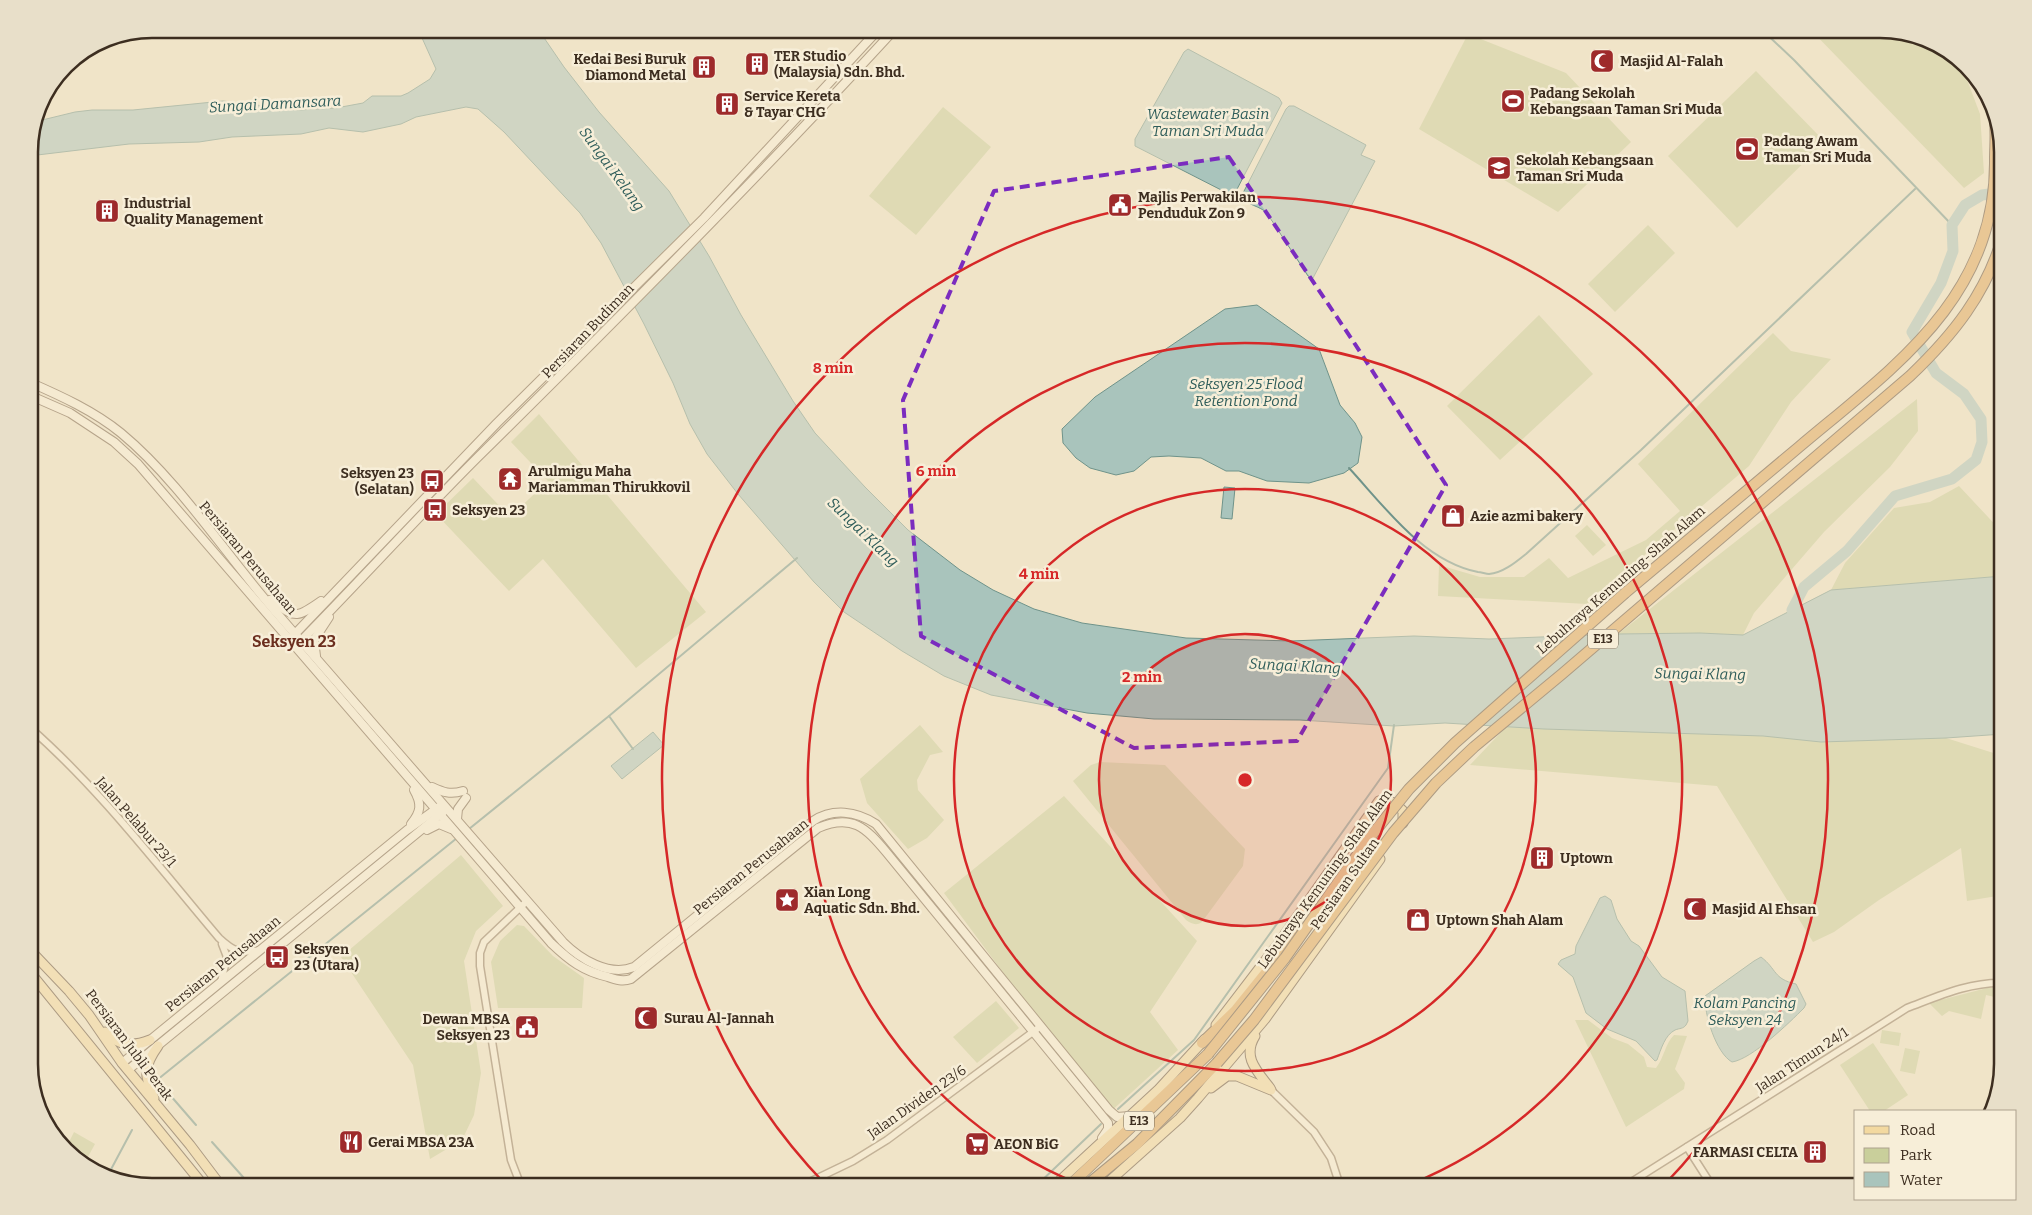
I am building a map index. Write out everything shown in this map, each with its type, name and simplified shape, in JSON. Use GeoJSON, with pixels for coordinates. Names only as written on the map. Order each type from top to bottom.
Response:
{"type":"FeatureCollection","features":[{"type":"Feature","properties":{"kind":"highway","name":"Lebuhraya Kemuning-Shah Alam"},"geometry":{"type":"LineString","coordinates":[[1077,1178],[1208,1054],[1285,958],[1390,812],[1455,742],[1625,593],[1898,364],[1941,318],[1966,279],[1986,231],[1994,197]]}},
{"type":"Feature","properties":{"kind":"highway","name":"Lebuhraya Kemuning-Shah Alam"},"geometry":{"type":"LineString","coordinates":[[1137,1144],[1217,1063],[1254,1020],[1393,833],[1436,783],[1474,747],[1910,376],[1945,342],[1963,318],[1990,272],[1994,261]]}},
{"type":"Feature","properties":{"kind":"highway"},"geometry":{"type":"LineString","coordinates":[[1202,1043],[1236,1010],[1288,943],[1315,914]]}},
{"type":"Feature","properties":{"kind":"highway"},"geometry":{"type":"LineString","coordinates":[[1103,1178],[1137,1144]]}},
{"type":"Feature","properties":{"kind":"highway","name":"E13"},"geometry":{"type":"LineString","coordinates":[[1096,1178],[1137,1144]]}},
{"type":"Feature","properties":{"kind":"main road","name":"Persiaran Budiman"},"geometry":{"type":"LineString","coordinates":[[292,637],[502,417],[610,313],[704,218],[871,38]]}},
{"type":"Feature","properties":{"kind":"main road","name":"Persiaran Budiman"},"geometry":{"type":"LineString","coordinates":[[295,647],[396,541],[710,226],[887,38]]}},
{"type":"Feature","properties":{"kind":"main road","name":"Persiaran Perusahaan"},"geometry":{"type":"LineString","coordinates":[[38,386],[75,402],[121,432],[167,479],[264,598],[292,637],[295,647],[550,944],[580,968],[624,981],[640,973],[818,828],[829,824],[850,823],[859,826],[869,832],[1108,1123],[1105,1135],[1088,1155]]}},
{"type":"Feature","properties":{"kind":"main road","name":"Persiaran Perusahaan"},"geometry":{"type":"LineString","coordinates":[[38,399],[70,413],[114,442],[138,464],[292,637],[301,641],[316,657],[563,942],[583,959],[616,970],[625,970],[640,962],[813,821],[821,816],[838,812],[856,814],[876,824],[1109,1110],[1117,1117],[1130,1116]]}},
{"type":"Feature","properties":{"kind":"main road"},"geometry":{"type":"LineString","coordinates":[[264,598],[283,610],[295,614],[305,612],[335,592]]}},
{"type":"Feature","properties":{"kind":"main road"},"geometry":{"type":"LineString","coordinates":[[316,657],[314,640],[340,601]]}},
{"type":"Feature","properties":{"kind":"main road"},"geometry":{"type":"LineString","coordinates":[[392,759],[421,804],[418,814],[407,830]]}},
{"type":"Feature","properties":{"kind":"main road"},"geometry":{"type":"LineString","coordinates":[[428,785],[446,793],[464,795],[458,809],[459,821]]}},
{"type":"Feature","properties":{"kind":"main road","name":"Persiaran Sultan"},"geometry":{"type":"LineString","coordinates":[[1063,1178],[1159,1089],[1202,1043],[1278,944],[1379,801],[1387,800],[1395,803],[1403,811],[1405,821],[1265,1019],[1180,1118],[1113,1178]]}},
{"type":"Feature","properties":{"kind":"main road","name":"Persiaran Perusahaan"},"geometry":{"type":"LineString","coordinates":[[123,1068],[150,1040],[220,982],[407,830],[446,805]]}},
{"type":"Feature","properties":{"kind":"main road","name":"Persiaran Perusahaan"},"geometry":{"type":"LineString","coordinates":[[123,1068],[158,1046],[413,837],[437,812]]}},
{"type":"Feature","properties":{"kind":"main road"},"geometry":{"type":"LineString","coordinates":[[413,837],[439,824],[454,831]]}},
{"type":"Feature","properties":{"kind":"main road","name":"Persiaran Jubli Perak"},"geometry":{"type":"LineString","coordinates":[[38,958],[69,991],[89,1016],[123,1068],[190,1146],[214,1178]]}},
{"type":"Feature","properties":{"kind":"main road"},"geometry":{"type":"LineString","coordinates":[[38,982],[197,1178]]}},
{"type":"Feature","properties":{"kind":"main road"},"geometry":{"type":"LineString","coordinates":[[89,1016],[116,1042],[138,1045],[150,1040]]}},
{"type":"Feature","properties":{"kind":"main road"},"geometry":{"type":"LineString","coordinates":[[1265,1019],[1251,1043],[1249,1054],[1252,1063],[1271,1090]]}},
{"type":"Feature","properties":{"kind":"main road"},"geometry":{"type":"LineString","coordinates":[[158,1046],[149,1058],[145,1075],[158,1108]]}},
{"type":"Feature","properties":{"kind":"main road"},"geometry":{"type":"LineString","coordinates":[[106,1066],[123,1068],[124,1089]]}},
{"type":"Feature","properties":{"kind":"main road"},"geometry":{"type":"LineString","coordinates":[[1198,1098],[1226,1076],[1237,1076],[1271,1090]]}},
{"type":"Feature","properties":{"kind":"main road"},"geometry":{"type":"LineString","coordinates":[[171,1146],[180,1148],[190,1146],[186,1164]]}},
{"type":"Feature","properties":{"kind":"street","name":"Jalan Pelabur 23/1"},"geometry":{"type":"LineString","coordinates":[[38,735],[61,755],[107,805],[230,949],[238,952],[260,950]]}},
{"type":"Feature","properties":{"kind":"street"},"geometry":{"type":"LineString","coordinates":[[518,1178],[511,1160],[480,966],[480,954],[484,942],[527,901]]}},
{"type":"Feature","properties":{"kind":"street","name":"Jalan Pelabur 23/1"},"geometry":{"type":"LineString","coordinates":[[219,938],[227,957],[220,982]]}},
{"type":"Feature","properties":{"kind":"street","name":"Jalan Timun 24/1"},"geometry":{"type":"LineString","coordinates":[[1638,1178],[1907,1008],[1955,990],[1985,982],[1994,982]]}},
{"type":"Feature","properties":{"kind":"street","name":"Jalan Dividen 23/6"},"geometry":{"type":"LineString","coordinates":[[818,1178],[853,1161],[887,1140],[1041,1026]]}},
{"type":"Feature","properties":{"kind":"street"},"geometry":{"type":"LineString","coordinates":[[1271,1090],[1314,1132],[1331,1158],[1337,1178]]}},
{"type":"Feature","properties":{"kind":"street"},"geometry":{"type":"LineString","coordinates":[[1687,1147],[1707,1178]]}},
{"type":"Feature","properties":{"kind":"highlighted area"},"geometry":{"type":"Polygon","coordinates":[[[1229,157],[1353,341],[1446,485],[1297,741],[1134,748],[921,636],[903,400],[994,191],[1229,157]]]}},
{"type":"Feature","properties":{"kind":"green space","name":"Padang Sekolah Kebangsaan Taman Sri Muda"},"geometry":{"type":"Polygon","coordinates":[[[1466,38],[1478,38],[1566,73],[1631,142],[1558,212],[1419,129],[1466,38]]]}},
{"type":"Feature","properties":{"kind":"green space"},"geometry":{"type":"Polygon","coordinates":[[[1819,38],[1895,38],[1910,41],[1944,57],[1965,75],[1980,114],[1984,173],[1964,188],[1819,38]]]}},
{"type":"Feature","properties":{"kind":"green space","name":"Padang Awam Taman Sri Muda"},"geometry":{"type":"Polygon","coordinates":[[[1756,71],[1825,142],[1737,228],[1668,156],[1756,71]]]}},
{"type":"Feature","properties":{"kind":"green space"},"geometry":{"type":"Polygon","coordinates":[[[943,107],[991,147],[916,235],[869,196],[943,107]]]}},
{"type":"Feature","properties":{"kind":"green space"},"geometry":{"type":"Polygon","coordinates":[[[1648,225],[1675,253],[1615,312],[1588,284],[1648,225]]]}},
{"type":"Feature","properties":{"kind":"green space"},"geometry":{"type":"Polygon","coordinates":[[[1539,315],[1593,374],[1500,460],[1447,406],[1539,315]]]}},
{"type":"Feature","properties":{"kind":"green space"},"geometry":{"type":"Polygon","coordinates":[[[1773,333],[1791,351],[1831,359],[1791,402],[1749,466],[1587,604],[1438,596],[1439,565],[1480,577],[1524,577],[1549,558],[1568,578],[1646,540],[1680,511],[1638,464],[1773,333]]]}},
{"type":"Feature","properties":{"kind":"green space"},"geometry":{"type":"Polygon","coordinates":[[[1917,399],[1918,431],[1890,467],[1824,532],[1754,613],[1743,635],[1700,633],[1618,634],[1917,399]]]}},
{"type":"Feature","properties":{"kind":"green space"},"geometry":{"type":"Polygon","coordinates":[[[539,414],[706,612],[636,668],[543,559],[509,591],[436,514],[473,478],[510,517],[548,481],[511,442],[539,414]]]}},
{"type":"Feature","properties":{"kind":"green space"},"geometry":{"type":"Polygon","coordinates":[[[1959,486],[1994,523],[1994,577],[1831,590],[1845,563],[1894,508],[1930,502],[1959,486]]]}},
{"type":"Feature","properties":{"kind":"green space"},"geometry":{"type":"Polygon","coordinates":[[[1587,525],[1606,545],[1593,556],[1575,536],[1587,525]]]}},
{"type":"Feature","properties":{"kind":"green space"},"geometry":{"type":"Polygon","coordinates":[[[920,725],[943,752],[930,755],[917,780],[918,790],[944,820],[927,838],[908,849],[867,803],[860,779],[920,725]]]}},
{"type":"Feature","properties":{"kind":"green space"},"geometry":{"type":"Polygon","coordinates":[[[1506,727],[1875,740],[1946,738],[1994,753],[1994,896],[1967,901],[1961,848],[1879,900],[1834,932],[1813,942],[1717,786],[1470,765],[1506,727]]]}},
{"type":"Feature","properties":{"kind":"green space"},"geometry":{"type":"Polygon","coordinates":[[[1100,762],[1165,765],[1245,849],[1243,866],[1202,922],[1194,924],[1186,920],[1073,781],[1091,765],[1100,762]]]}},
{"type":"Feature","properties":{"kind":"green space"},"geometry":{"type":"Polygon","coordinates":[[[1064,796],[1197,941],[1150,1012],[1178,1050],[1108,1114],[944,893],[1064,796]]]}},
{"type":"Feature","properties":{"kind":"green space"},"geometry":{"type":"Polygon","coordinates":[[[461,855],[503,906],[476,931],[464,961],[481,1073],[474,1115],[462,1140],[430,1159],[413,1065],[341,957],[461,855]]]}},
{"type":"Feature","properties":{"kind":"green space"},"geometry":{"type":"Polygon","coordinates":[[[517,925],[524,926],[553,956],[584,978],[582,1008],[498,1008],[491,962],[500,941],[517,925]]]}},
{"type":"Feature","properties":{"kind":"green space"},"geometry":{"type":"Polygon","coordinates":[[[1987,988],[1994,988],[1994,997],[1986,995],[1981,1019],[1949,1011],[1942,1016],[1929,1003],[1987,988]]]}},
{"type":"Feature","properties":{"kind":"green space"},"geometry":{"type":"Polygon","coordinates":[[[996,1001],[1019,1028],[977,1063],[953,1037],[996,1001]]]}},
{"type":"Feature","properties":{"kind":"green space"},"geometry":{"type":"Polygon","coordinates":[[[1575,1020],[1588,1020],[1612,1038],[1628,1044],[1644,1057],[1647,1067],[1656,1068],[1674,1035],[1687,1036],[1675,1069],[1685,1083],[1684,1089],[1626,1127],[1575,1020]]]}},
{"type":"Feature","properties":{"kind":"green space"},"geometry":{"type":"Polygon","coordinates":[[[1882,1030],[1901,1033],[1899,1046],[1880,1043],[1882,1030]]]}},
{"type":"Feature","properties":{"kind":"green space"},"geometry":{"type":"Polygon","coordinates":[[[1873,1043],[1908,1095],[1886,1110],[1869,1110],[1840,1065],[1873,1043]]]}},
{"type":"Feature","properties":{"kind":"green space"},"geometry":{"type":"Polygon","coordinates":[[[1905,1048],[1920,1051],[1915,1074],[1900,1071],[1905,1048]]]}},
{"type":"Feature","properties":{"kind":"green space"},"geometry":{"type":"Polygon","coordinates":[[[74,1132],[95,1144],[87,1158],[69,1142],[74,1132]]]}},
{"type":"Feature","properties":{"kind":"water"},"geometry":{"type":"Polygon","coordinates":[[[422,38],[544,38],[599,112],[669,191],[709,256],[741,315],[793,401],[815,433],[908,530],[960,570],[993,590],[1034,609],[1082,623],[1186,638],[1291,641],[1414,636],[1489,639],[1618,634],[1700,633],[1743,635],[1831,590],[1994,577],[1994,735],[1821,742],[1763,736],[1544,729],[1445,723],[1394,726],[1300,720],[1154,719],[1087,713],[991,695],[944,676],[902,651],[844,612],[814,582],[738,494],[707,454],[690,424],[673,383],[644,324],[601,243],[580,213],[504,132],[478,109],[466,107],[416,117],[401,124],[363,132],[329,128],[301,134],[232,137],[199,142],[129,144],[38,155],[38,137],[42,120],[75,112],[133,110],[223,101],[298,110],[336,108],[363,103],[372,96],[401,96],[430,79],[436,69],[422,38]]]}},
{"type":"Feature","properties":{"kind":"water","name":"Wastewater Basin Taman Sri Muda"},"geometry":{"type":"Polygon","coordinates":[[[1188,49],[1279,98],[1282,103],[1235,193],[1231,195],[1135,146],[1135,139],[1184,52],[1188,49]]]}},
{"type":"Feature","properties":{"kind":"water","name":"Wastewater Basin Taman Sri Muda"},"geometry":{"type":"Polygon","coordinates":[[[1289,106],[1294,106],[1366,145],[1361,155],[1375,161],[1313,278],[1308,276],[1267,213],[1241,197],[1289,106]]]}},
{"type":"Feature","properties":{"kind":"water","name":"Seksyen 25 Flood Retention Pond"},"geometry":{"type":"Polygon","coordinates":[[[1257,305],[1319,349],[1340,405],[1355,423],[1362,437],[1358,463],[1344,473],[1309,483],[1267,481],[1239,471],[1226,471],[1201,458],[1169,456],[1151,457],[1134,471],[1116,475],[1090,468],[1076,458],[1063,443],[1062,429],[1095,397],[1225,309],[1257,305]]]}},
{"type":"Feature","properties":{"kind":"water"},"geometry":{"type":"Polygon","coordinates":[[[1224,487],[1235,488],[1232,519],[1221,518],[1224,487]]]}},
{"type":"Feature","properties":{"kind":"water"},"geometry":{"type":"Polygon","coordinates":[[[653,732],[664,745],[622,779],[611,766],[653,732]]]}},
{"type":"Feature","properties":{"kind":"water"},"geometry":{"type":"Polygon","coordinates":[[[1605,896],[1611,900],[1617,919],[1631,941],[1639,946],[1662,977],[1685,991],[1688,1021],[1684,1027],[1675,1030],[1669,1035],[1655,1061],[1636,1041],[1607,1029],[1586,1013],[1573,977],[1558,964],[1561,960],[1575,954],[1576,946],[1600,898],[1605,896]]]}},
{"type":"Feature","properties":{"kind":"water","name":"Kolam Pancing Seksyen 24"},"geometry":{"type":"Polygon","coordinates":[[[1761,957],[1779,976],[1796,984],[1806,1004],[1804,1008],[1760,1048],[1732,1062],[1726,1057],[1716,1042],[1709,1022],[1705,996],[1761,957]]]}},
{"type":"Feature","properties":{"kind":"waterway"},"geometry":{"type":"LineString","coordinates":[[1771,38],[1952,225]]}},
{"type":"Feature","properties":{"kind":"waterway"},"geometry":{"type":"LineString","coordinates":[[1349,468],[1406,530],[1440,557],[1458,566],[1486,574],[1504,569],[1514,564],[1526,554],[1641,450],[1915,189]]}},
{"type":"Feature","properties":{"kind":"waterway"},"geometry":{"type":"LineString","coordinates":[[1797,623],[1792,610],[1804,587],[1847,551],[1895,496],[1952,479],[1976,460],[1982,442],[1981,419],[1964,394],[1936,373],[1912,332],[1941,283],[1953,251],[1952,225],[1965,205],[1982,195],[1994,193]]}},
{"type":"Feature","properties":{"kind":"waterway"},"geometry":{"type":"LineString","coordinates":[[469,829],[609,716],[797,558]]}},
{"type":"Feature","properties":{"kind":"waterway"},"geometry":{"type":"LineString","coordinates":[[609,716],[633,749]]}},
{"type":"Feature","properties":{"kind":"waterway"},"geometry":{"type":"LineString","coordinates":[[1118,1109],[1194,1040],[1388,768],[1394,725]]}},
{"type":"Feature","properties":{"kind":"waterway"},"geometry":{"type":"LineString","coordinates":[[196,1125],[157,1080],[457,838]]}},
{"type":"Feature","properties":{"kind":"waterway"},"geometry":{"type":"LineString","coordinates":[[1044,1178],[1101,1124]]}},
{"type":"Feature","properties":{"kind":"waterway"},"geometry":{"type":"LineString","coordinates":[[111,1170],[132,1130]]}},
{"type":"Feature","properties":{"kind":"waterway"},"geometry":{"type":"LineString","coordinates":[[212,1142],[244,1178]]}},
{"type":"Feature","properties":{"kind":"place","name":"Masjid Al-Falah"},"geometry":{"type":"Point","coordinates":[1602,61]}},
{"type":"Feature","properties":{"kind":"place","name":"TER Studio (Malaysia) Sdn. Bhd."},"geometry":{"type":"Point","coordinates":[757,64]}},
{"type":"Feature","properties":{"kind":"place","name":"Kedai Besi Buruk Diamond Metal"},"geometry":{"type":"Point","coordinates":[704,67]}},
{"type":"Feature","properties":{"kind":"place","name":"Padang Sekolah Kebangsaan Taman Sri Muda"},"geometry":{"type":"Point","coordinates":[1513,101]}},
{"type":"Feature","properties":{"kind":"place","name":"Service Kereta & Tayar CHG"},"geometry":{"type":"Point","coordinates":[727,104]}},
{"type":"Feature","properties":{"kind":"place","name":"Padang Awam Taman Sri Muda"},"geometry":{"type":"Point","coordinates":[1747,149]}},
{"type":"Feature","properties":{"kind":"place","name":"Sekolah Kebangsaan Taman Sri Muda"},"geometry":{"type":"Point","coordinates":[1499,168]}},
{"type":"Feature","properties":{"kind":"place","name":"Majlis Perwakilan Penduduk Zon 9"},"geometry":{"type":"Point","coordinates":[1120,205]}},
{"type":"Feature","properties":{"kind":"place","name":"Industrial Quality Management"},"geometry":{"type":"Point","coordinates":[107,211]}},
{"type":"Feature","properties":{"kind":"place","name":"Arulmigu Maha Mariamman Thirukkovil"},"geometry":{"type":"Point","coordinates":[510,479]}},
{"type":"Feature","properties":{"kind":"place","name":"Seksyen 23 (Selatan)"},"geometry":{"type":"Point","coordinates":[432,481]}},
{"type":"Feature","properties":{"kind":"place","name":"Seksyen 23"},"geometry":{"type":"Point","coordinates":[435,510]}},
{"type":"Feature","properties":{"kind":"place","name":"Azie azmi bakery"},"geometry":{"type":"Point","coordinates":[1453,516]}},
{"type":"Feature","properties":{"kind":"place","name":"Uptown"},"geometry":{"type":"Point","coordinates":[1542,858]}},
{"type":"Feature","properties":{"kind":"place","name":"Xian Long Aquatic Sdn. Bhd."},"geometry":{"type":"Point","coordinates":[787,900]}},
{"type":"Feature","properties":{"kind":"place","name":"Masjid Al Ehsan"},"geometry":{"type":"Point","coordinates":[1695,909]}},
{"type":"Feature","properties":{"kind":"place","name":"Uptown Shah Alam"},"geometry":{"type":"Point","coordinates":[1418,920]}},
{"type":"Feature","properties":{"kind":"place","name":"Seksyen 23 (Utara)"},"geometry":{"type":"Point","coordinates":[277,957]}},
{"type":"Feature","properties":{"kind":"place","name":"Surau Al-Jannah"},"geometry":{"type":"Point","coordinates":[646,1018]}},
{"type":"Feature","properties":{"kind":"place","name":"Dewan MBSA Seksyen 23"},"geometry":{"type":"Point","coordinates":[527,1027]}},
{"type":"Feature","properties":{"kind":"place","name":"Gerai MBSA 23A"},"geometry":{"type":"Point","coordinates":[351,1142]}},
{"type":"Feature","properties":{"kind":"place","name":"AEON BiG"},"geometry":{"type":"Point","coordinates":[977,1144]}},
{"type":"Feature","properties":{"kind":"place","name":"FARMASI CELTA"},"geometry":{"type":"Point","coordinates":[1815,1152]}},
{"type":"Feature","properties":{"kind":"district","name":"Seksyen 23"},"geometry":{"type":"Point","coordinates":[294,641]}},
{"type":"Feature","properties":{"kind":"water label","name":"Sungai Damansara"},"geometry":{"type":"Point","coordinates":[275,104]}},
{"type":"Feature","properties":{"kind":"water label","name":"Sungai Kelang"},"geometry":{"type":"Point","coordinates":[612,169]}},
{"type":"Feature","properties":{"kind":"water label","name":"Sungai Klang"},"geometry":{"type":"Point","coordinates":[863,532]}},
{"type":"Feature","properties":{"kind":"water label","name":"Sungai Klang"},"geometry":{"type":"Point","coordinates":[1295,666]}},
{"type":"Feature","properties":{"kind":"water label","name":"Sungai Klang"},"geometry":{"type":"Point","coordinates":[1700,674]}}]}
